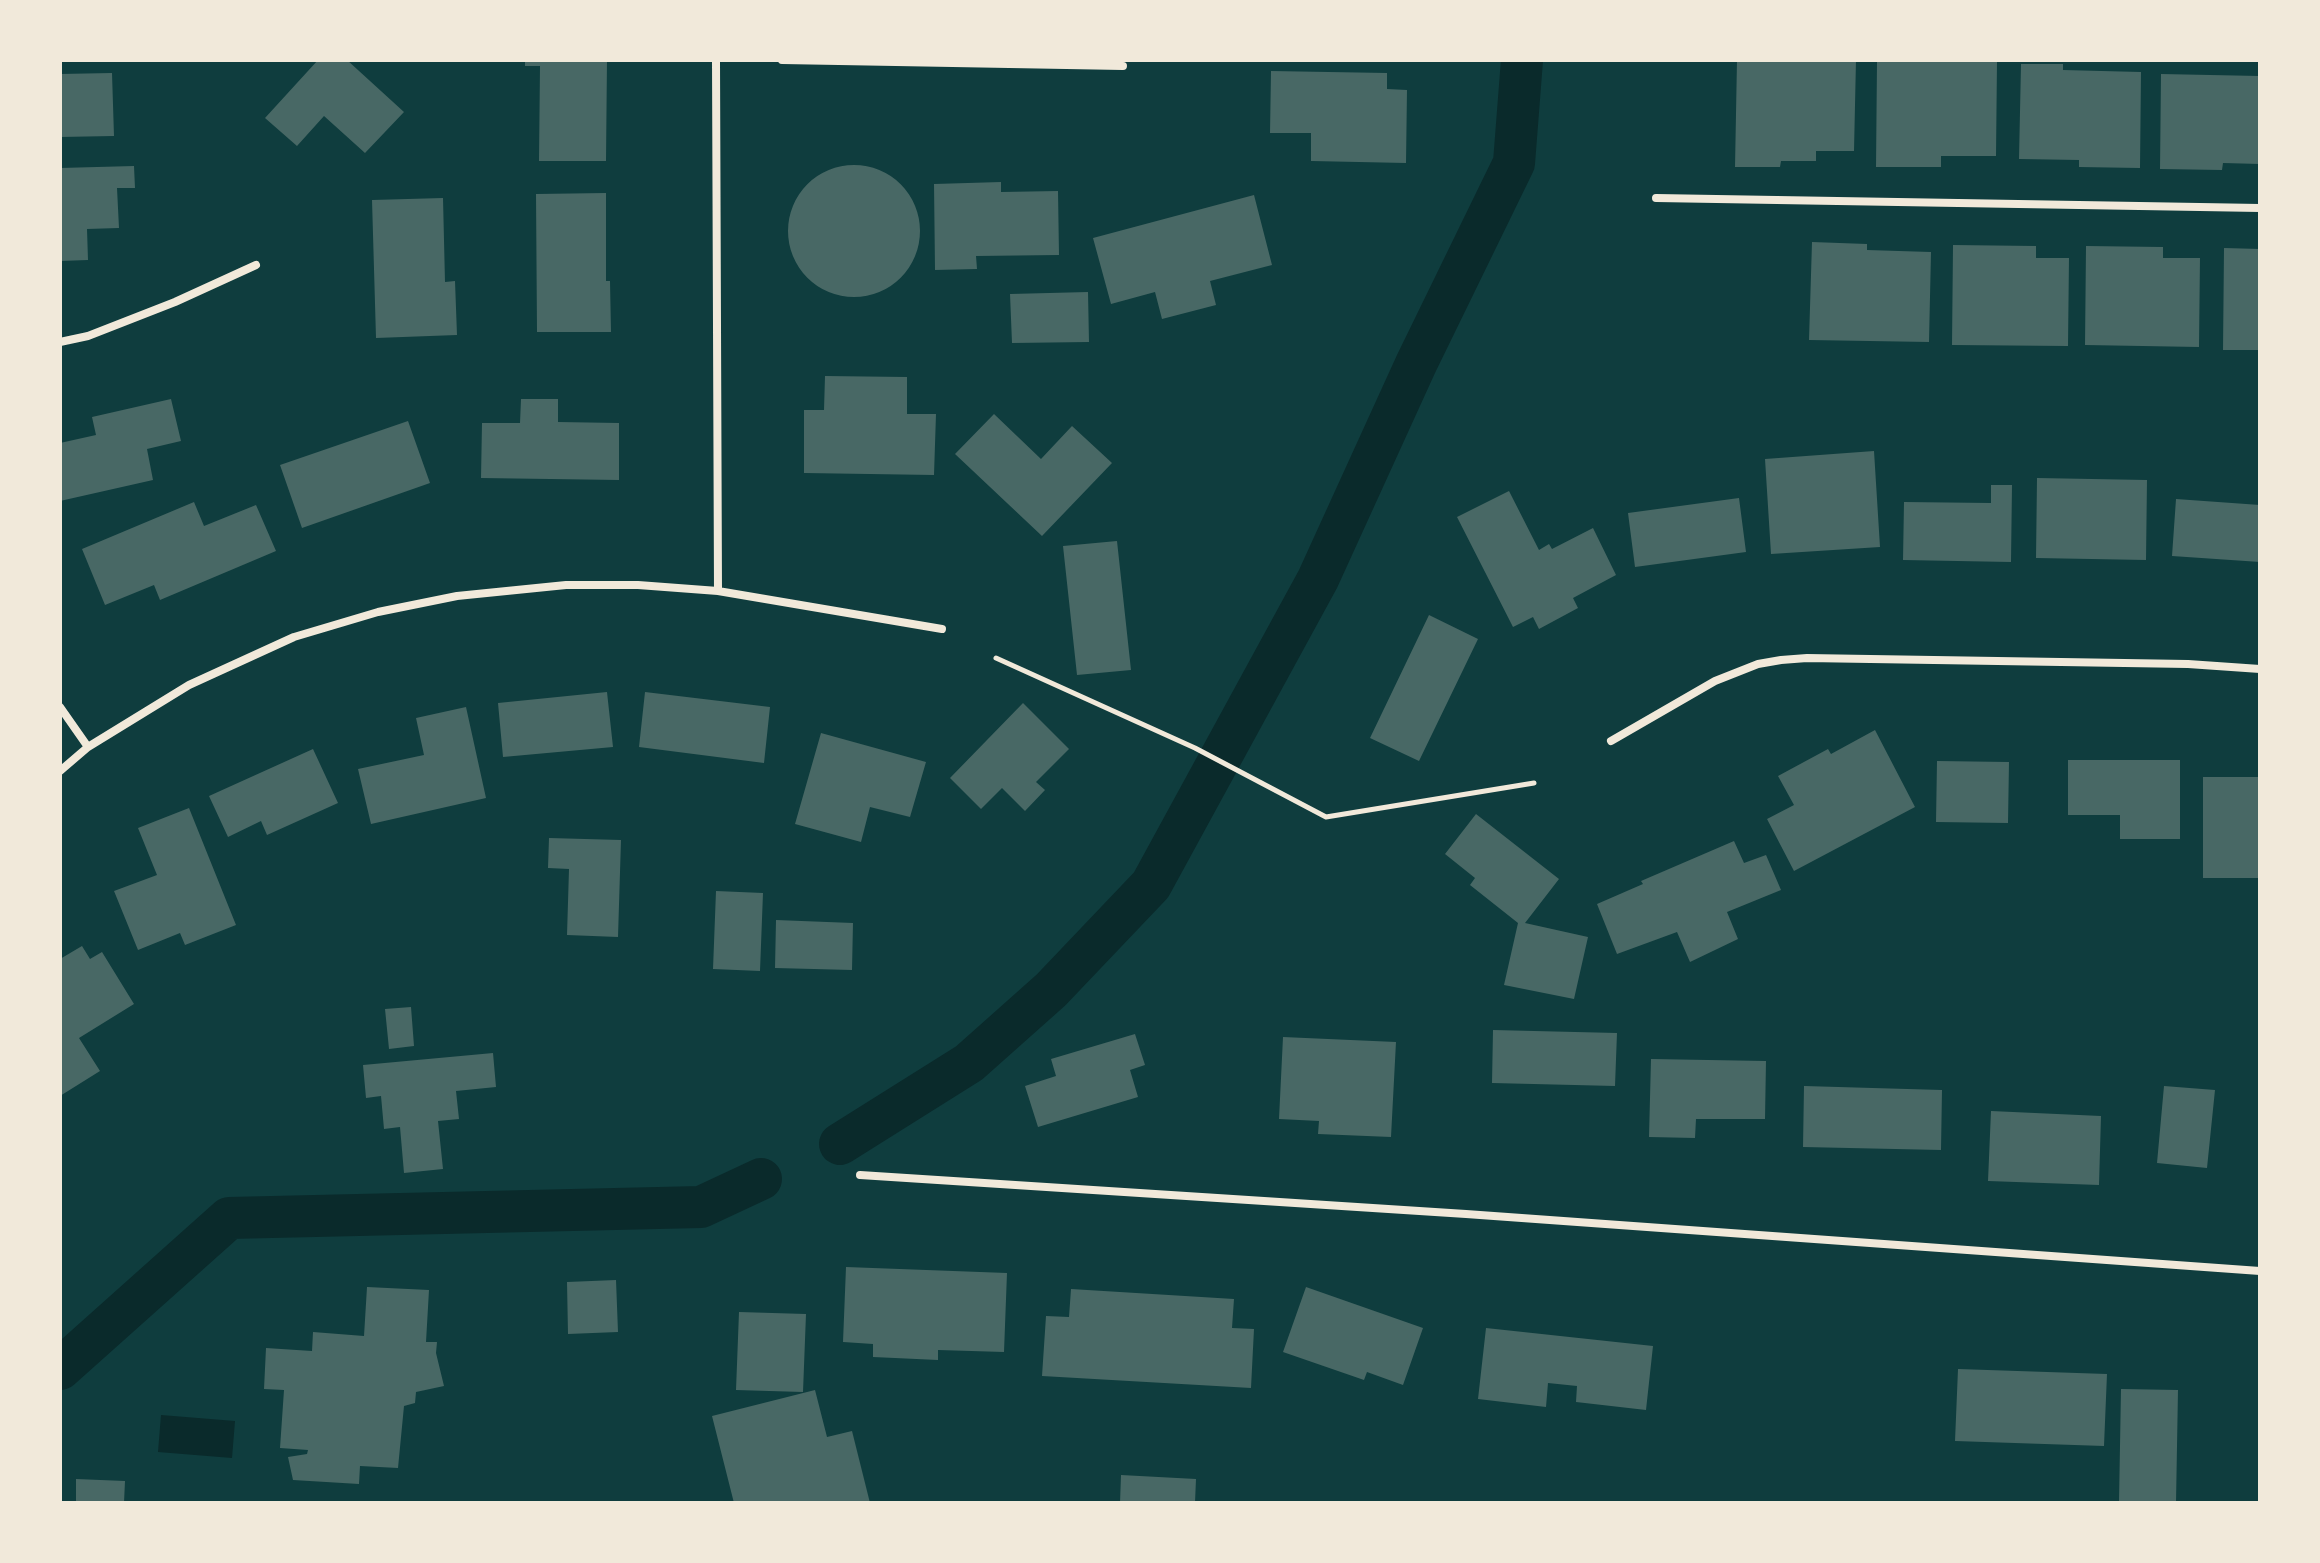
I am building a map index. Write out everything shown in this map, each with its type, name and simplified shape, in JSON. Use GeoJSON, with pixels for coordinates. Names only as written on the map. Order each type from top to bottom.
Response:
{"type":"FeatureCollection","features":[{"type":"Feature","properties":{"kind":"street"},"geometry":{"type":"LineString","coordinates":[[716,60],[718,591]]}},
{"type":"Feature","properties":{"kind":"street"},"geometry":{"type":"LineString","coordinates":[[782,60],[1123,66]]}},
{"type":"Feature","properties":{"kind":"street"},"geometry":{"type":"LineString","coordinates":[[1656,198],[2260,208]]}},
{"type":"Feature","properties":{"kind":"street"},"geometry":{"type":"LineString","coordinates":[[60,342],[88,336],[175,302],[256,265]]}},
{"type":"Feature","properties":{"kind":"street"},"geometry":{"type":"LineString","coordinates":[[60,771],[88,747],[189,685],[294,637],[378,612],[457,596],[566,585],[638,585],[718,591],[942,629]]}},
{"type":"Feature","properties":{"kind":"street"},"geometry":{"type":"LineString","coordinates":[[1611,741],[1694,691],[1758,664],[1781,660],[2173,664],[2260,669]]}},
{"type":"Feature","properties":{"kind":"street"},"geometry":{"type":"LineString","coordinates":[[60,707],[88,747]]}},
{"type":"Feature","properties":{"kind":"street"},"geometry":{"type":"LineString","coordinates":[[860,1175],[1482,1215],[2260,1271]]}},
{"type":"Feature","properties":{"kind":"path"},"geometry":{"type":"LineString","coordinates":[[996,658],[1195,748],[1326,817],[1534,783]]}},
{"type":"Feature","properties":{"kind":"water"},"geometry":{"type":"Polygon","coordinates":[[[161,1415],[235,1421],[232,1458],[158,1452],[161,1415]]]}},
{"type":"Feature","properties":{"kind":"building"},"geometry":{"type":"Polygon","coordinates":[[[318,60],[347,60],[404,112],[365,153],[324,116],[297,146],[265,118],[318,60]]]}},
{"type":"Feature","properties":{"kind":"building"},"geometry":{"type":"Polygon","coordinates":[[[525,60],[607,60],[606,161],[539,161],[540,66],[525,66],[525,60]]]}},
{"type":"Feature","properties":{"kind":"building"},"geometry":{"type":"Polygon","coordinates":[[[1737,60],[1856,60],[1854,151],[1816,151],[1816,161],[1781,161],[1780,167],[1735,167],[1737,60]]]}},
{"type":"Feature","properties":{"kind":"building"},"geometry":{"type":"Polygon","coordinates":[[[1877,62],[1997,62],[1996,156],[1941,156],[1941,167],[1876,167],[1877,62]]]}},
{"type":"Feature","properties":{"kind":"building"},"geometry":{"type":"Polygon","coordinates":[[[2021,64],[2063,64],[2063,70],[2141,72],[2140,168],[2079,167],[2079,160],[2019,159],[2021,64]]]}},
{"type":"Feature","properties":{"kind":"building"},"geometry":{"type":"Polygon","coordinates":[[[1271,71],[1387,73],[1387,89],[1407,90],[1406,163],[1311,161],[1311,133],[1270,133],[1271,71]]]}},
{"type":"Feature","properties":{"kind":"building"},"geometry":{"type":"Polygon","coordinates":[[[112,73],[114,136],[60,137],[60,74],[112,73]]]}},
{"type":"Feature","properties":{"kind":"building"},"geometry":{"type":"Polygon","coordinates":[[[2161,74],[2260,76],[2260,164],[2223,163],[2222,170],[2160,169],[2161,74]]]}},
{"type":"Feature","properties":{"kind":"building"},"geometry":{"type":"Polygon","coordinates":[[[854,165],[879,170],[901,184],[915,206],[920,231],[915,256],[901,278],[879,292],[854,297],[829,292],[807,278],[793,256],[788,231],[793,206],[807,184],[829,170],[854,165]]]}},
{"type":"Feature","properties":{"kind":"building"},"geometry":{"type":"Polygon","coordinates":[[[134,166],[135,188],[117,188],[119,228],[87,229],[88,260],[60,261],[60,168],[134,166]]]}},
{"type":"Feature","properties":{"kind":"building"},"geometry":{"type":"Polygon","coordinates":[[[1001,182],[1001,192],[1058,191],[1059,255],[976,256],[977,269],[935,270],[934,184],[1001,182]]]}},
{"type":"Feature","properties":{"kind":"building"},"geometry":{"type":"Polygon","coordinates":[[[606,193],[606,281],[610,281],[611,332],[537,332],[536,194],[606,193]]]}},
{"type":"Feature","properties":{"kind":"building"},"geometry":{"type":"Polygon","coordinates":[[[1254,195],[1272,265],[1210,281],[1216,305],[1162,319],[1155,292],[1111,304],[1093,238],[1254,195]]]}},
{"type":"Feature","properties":{"kind":"building"},"geometry":{"type":"Polygon","coordinates":[[[443,198],[445,282],[455,281],[457,335],[376,338],[372,200],[443,198]]]}},
{"type":"Feature","properties":{"kind":"building"},"geometry":{"type":"Polygon","coordinates":[[[1812,242],[1867,244],[1867,250],[1931,252],[1929,342],[1809,340],[1812,242]]]}},
{"type":"Feature","properties":{"kind":"building"},"geometry":{"type":"Polygon","coordinates":[[[1953,245],[2036,246],[2036,258],[2069,258],[2068,346],[1952,345],[1953,245]]]}},
{"type":"Feature","properties":{"kind":"building"},"geometry":{"type":"Polygon","coordinates":[[[2086,246],[2163,247],[2163,258],[2200,258],[2199,347],[2085,345],[2086,246]]]}},
{"type":"Feature","properties":{"kind":"building"},"geometry":{"type":"Polygon","coordinates":[[[2224,248],[2260,249],[2260,350],[2223,350],[2224,248]]]}},
{"type":"Feature","properties":{"kind":"building"},"geometry":{"type":"Polygon","coordinates":[[[1088,292],[1089,342],[1012,343],[1010,294],[1088,292]]]}},
{"type":"Feature","properties":{"kind":"building"},"geometry":{"type":"Polygon","coordinates":[[[825,376],[907,377],[907,414],[936,414],[934,475],[804,473],[804,410],[824,410],[825,376]]]}},
{"type":"Feature","properties":{"kind":"building"},"geometry":{"type":"Polygon","coordinates":[[[171,399],[181,441],[147,449],[153,480],[60,501],[60,443],[96,435],[92,417],[171,399]]]}},
{"type":"Feature","properties":{"kind":"building"},"geometry":{"type":"Polygon","coordinates":[[[521,399],[558,399],[558,422],[619,423],[619,480],[481,478],[482,423],[520,423],[521,399]]]}},
{"type":"Feature","properties":{"kind":"building"},"geometry":{"type":"Polygon","coordinates":[[[994,414],[1041,459],[1072,426],[1112,463],[1042,536],[955,454],[994,414]]]}},
{"type":"Feature","properties":{"kind":"building"},"geometry":{"type":"Polygon","coordinates":[[[408,421],[430,483],[302,528],[280,465],[408,421]]]}},
{"type":"Feature","properties":{"kind":"building"},"geometry":{"type":"Polygon","coordinates":[[[1874,451],[1880,547],[1771,554],[1765,459],[1874,451]]]}},
{"type":"Feature","properties":{"kind":"building"},"geometry":{"type":"Polygon","coordinates":[[[2037,478],[2147,480],[2146,560],[2036,558],[2037,478]]]}},
{"type":"Feature","properties":{"kind":"building"},"geometry":{"type":"Polygon","coordinates":[[[1991,485],[2012,485],[2011,562],[1903,560],[1904,502],[1991,503],[1991,485]]]}},
{"type":"Feature","properties":{"kind":"building"},"geometry":{"type":"Polygon","coordinates":[[[1509,491],[1539,550],[1549,544],[1552,549],[1593,528],[1616,575],[1573,598],[1578,608],[1539,629],[1533,617],[1513,627],[1457,517],[1509,491]]]}},
{"type":"Feature","properties":{"kind":"building"},"geometry":{"type":"Polygon","coordinates":[[[1739,498],[1746,552],[1635,567],[1628,513],[1739,498]]]}},
{"type":"Feature","properties":{"kind":"building"},"geometry":{"type":"Polygon","coordinates":[[[2176,499],[2260,505],[2260,562],[2172,556],[2176,499]]]}},
{"type":"Feature","properties":{"kind":"building"},"geometry":{"type":"Polygon","coordinates":[[[194,502],[204,526],[256,505],[276,551],[160,600],[154,585],[105,605],[82,549],[194,502]]]}},
{"type":"Feature","properties":{"kind":"building"},"geometry":{"type":"Polygon","coordinates":[[[1117,541],[1131,670],[1077,675],[1063,546],[1117,541]]]}},
{"type":"Feature","properties":{"kind":"building"},"geometry":{"type":"Polygon","coordinates":[[[1429,615],[1478,639],[1419,761],[1370,738],[1429,615]]]}},
{"type":"Feature","properties":{"kind":"building"},"geometry":{"type":"Polygon","coordinates":[[[607,692],[613,747],[503,757],[498,703],[607,692]]]}},
{"type":"Feature","properties":{"kind":"building"},"geometry":{"type":"Polygon","coordinates":[[[645,692],[770,707],[764,763],[639,747],[645,692]]]}},
{"type":"Feature","properties":{"kind":"building"},"geometry":{"type":"Polygon","coordinates":[[[1023,703],[1069,749],[1036,782],[1045,790],[1025,811],[1002,788],[981,809],[950,778],[1023,703]]]}},
{"type":"Feature","properties":{"kind":"building"},"geometry":{"type":"Polygon","coordinates":[[[466,707],[486,798],[371,824],[358,769],[424,755],[416,718],[466,707]]]}},
{"type":"Feature","properties":{"kind":"building"},"geometry":{"type":"Polygon","coordinates":[[[1875,730],[1915,807],[1794,871],[1767,819],[1794,805],[1778,776],[1828,749],[1831,754],[1875,730]]]}},
{"type":"Feature","properties":{"kind":"building"},"geometry":{"type":"Polygon","coordinates":[[[821,733],[926,762],[910,817],[870,807],[861,842],[795,824],[821,733]]]}},
{"type":"Feature","properties":{"kind":"building"},"geometry":{"type":"Polygon","coordinates":[[[313,749],[338,803],[267,835],[261,821],[228,837],[209,796],[313,749]]]}},
{"type":"Feature","properties":{"kind":"building"},"geometry":{"type":"Polygon","coordinates":[[[2068,760],[2180,760],[2180,839],[2120,839],[2120,815],[2068,815],[2068,760]]]}},
{"type":"Feature","properties":{"kind":"building"},"geometry":{"type":"Polygon","coordinates":[[[1937,761],[2009,762],[2008,823],[1936,822],[1937,761]]]}},
{"type":"Feature","properties":{"kind":"building"},"geometry":{"type":"Polygon","coordinates":[[[2203,777],[2260,777],[2260,878],[2203,878],[2203,777]]]}},
{"type":"Feature","properties":{"kind":"building"},"geometry":{"type":"Polygon","coordinates":[[[189,808],[236,925],[185,945],[180,933],[138,950],[114,891],[157,875],[138,828],[189,808]]]}},
{"type":"Feature","properties":{"kind":"building"},"geometry":{"type":"Polygon","coordinates":[[[1476,814],[1559,879],[1525,923],[1588,937],[1574,999],[1504,985],[1518,923],[1470,885],[1475,878],[1445,854],[1476,814]]]}},
{"type":"Feature","properties":{"kind":"building"},"geometry":{"type":"Polygon","coordinates":[[[549,838],[621,840],[618,937],[567,935],[569,869],[548,868],[549,838]]]}},
{"type":"Feature","properties":{"kind":"building"},"geometry":{"type":"Polygon","coordinates":[[[1734,841],[1744,863],[1766,855],[1781,890],[1727,912],[1738,939],[1690,962],[1677,932],[1617,954],[1597,904],[1643,884],[1641,881],[1734,841]]]}},
{"type":"Feature","properties":{"kind":"building"},"geometry":{"type":"Polygon","coordinates":[[[716,891],[763,893],[760,971],[713,969],[716,891]]]}},
{"type":"Feature","properties":{"kind":"building"},"geometry":{"type":"Polygon","coordinates":[[[776,920],[853,923],[852,970],[775,968],[776,920]]]}},
{"type":"Feature","properties":{"kind":"building"},"geometry":{"type":"Polygon","coordinates":[[[82,946],[90,959],[102,952],[134,1004],[79,1038],[100,1071],[60,1096],[60,959],[82,946]]]}},
{"type":"Feature","properties":{"kind":"building"},"geometry":{"type":"Polygon","coordinates":[[[411,1007],[414,1046],[389,1049],[385,1009],[411,1007]]]}},
{"type":"Feature","properties":{"kind":"building"},"geometry":{"type":"Polygon","coordinates":[[[1493,1030],[1617,1033],[1615,1086],[1492,1083],[1493,1030]]]}},
{"type":"Feature","properties":{"kind":"building"},"geometry":{"type":"Polygon","coordinates":[[[1135,1034],[1145,1065],[1130,1070],[1138,1097],[1038,1127],[1025,1086],[1056,1076],[1051,1059],[1135,1034]]]}},
{"type":"Feature","properties":{"kind":"building"},"geometry":{"type":"Polygon","coordinates":[[[1283,1037],[1396,1042],[1391,1137],[1318,1134],[1319,1121],[1279,1119],[1283,1037]]]}},
{"type":"Feature","properties":{"kind":"building"},"geometry":{"type":"Polygon","coordinates":[[[493,1053],[496,1087],[456,1091],[459,1119],[438,1121],[443,1169],[404,1173],[400,1127],[384,1129],[381,1096],[366,1098],[363,1065],[493,1053]]]}},
{"type":"Feature","properties":{"kind":"building"},"geometry":{"type":"Polygon","coordinates":[[[1651,1059],[1766,1061],[1765,1119],[1696,1119],[1695,1138],[1649,1137],[1651,1059]]]}},
{"type":"Feature","properties":{"kind":"building"},"geometry":{"type":"Polygon","coordinates":[[[1804,1086],[1942,1090],[1941,1150],[1803,1147],[1804,1086]]]}},
{"type":"Feature","properties":{"kind":"building"},"geometry":{"type":"Polygon","coordinates":[[[2164,1086],[2215,1090],[2207,1168],[2157,1163],[2164,1086]]]}},
{"type":"Feature","properties":{"kind":"building"},"geometry":{"type":"Polygon","coordinates":[[[1991,1111],[2101,1116],[2099,1185],[1988,1181],[1991,1111]]]}},
{"type":"Feature","properties":{"kind":"building"},"geometry":{"type":"Polygon","coordinates":[[[846,1267],[1007,1273],[1004,1352],[938,1350],[938,1360],[873,1357],[873,1344],[843,1342],[846,1267]]]}},
{"type":"Feature","properties":{"kind":"building"},"geometry":{"type":"Polygon","coordinates":[[[616,1280],[618,1332],[568,1334],[567,1282],[616,1280]]]}},
{"type":"Feature","properties":{"kind":"building"},"geometry":{"type":"Polygon","coordinates":[[[367,1287],[429,1290],[426,1342],[437,1342],[436,1353],[444,1386],[416,1392],[415,1403],[404,1406],[398,1468],[360,1466],[359,1484],[293,1480],[288,1457],[307,1454],[308,1450],[280,1448],[284,1390],[264,1389],[266,1348],[312,1351],[313,1332],[364,1336],[367,1287]]]}},
{"type":"Feature","properties":{"kind":"building"},"geometry":{"type":"Polygon","coordinates":[[[1306,1287],[1423,1328],[1403,1385],[1367,1372],[1364,1380],[1283,1352],[1306,1287]]]}},
{"type":"Feature","properties":{"kind":"building"},"geometry":{"type":"Polygon","coordinates":[[[1071,1289],[1234,1299],[1232,1328],[1254,1329],[1251,1388],[1042,1376],[1046,1316],[1069,1317],[1071,1289]]]}},
{"type":"Feature","properties":{"kind":"building"},"geometry":{"type":"Polygon","coordinates":[[[739,1312],[806,1314],[803,1392],[736,1390],[739,1312]]]}},
{"type":"Feature","properties":{"kind":"building"},"geometry":{"type":"Polygon","coordinates":[[[1486,1328],[1653,1346],[1646,1410],[1576,1402],[1577,1386],[1548,1383],[1546,1407],[1478,1399],[1486,1328]]]}},
{"type":"Feature","properties":{"kind":"building"},"geometry":{"type":"Polygon","coordinates":[[[1958,1369],[2107,1374],[2104,1446],[1955,1441],[1958,1369]]]}},
{"type":"Feature","properties":{"kind":"building"},"geometry":{"type":"Polygon","coordinates":[[[2121,1389],[2178,1390],[2176,1503],[2119,1502],[2121,1389]]]}},
{"type":"Feature","properties":{"kind":"building"},"geometry":{"type":"Polygon","coordinates":[[[815,1390],[827,1437],[852,1431],[870,1503],[734,1503],[712,1416],[815,1390]]]}},
{"type":"Feature","properties":{"kind":"building"},"geometry":{"type":"Polygon","coordinates":[[[1121,1475],[1196,1479],[1195,1503],[1120,1503],[1121,1475]]]}},
{"type":"Feature","properties":{"kind":"building"},"geometry":{"type":"Polygon","coordinates":[[[76,1479],[125,1481],[124,1503],[76,1503],[76,1479]]]}},
{"type":"Feature","properties":{"kind":"waterway"},"geometry":{"type":"LineString","coordinates":[[840,1144],[969,1063],[1051,990],[1151,885],[1318,579],[1416,364],[1514,163],[1522,60]]}},
{"type":"Feature","properties":{"kind":"waterway"},"geometry":{"type":"LineString","coordinates":[[60,1369],[229,1218],[701,1207],[761,1179]]}}]}
